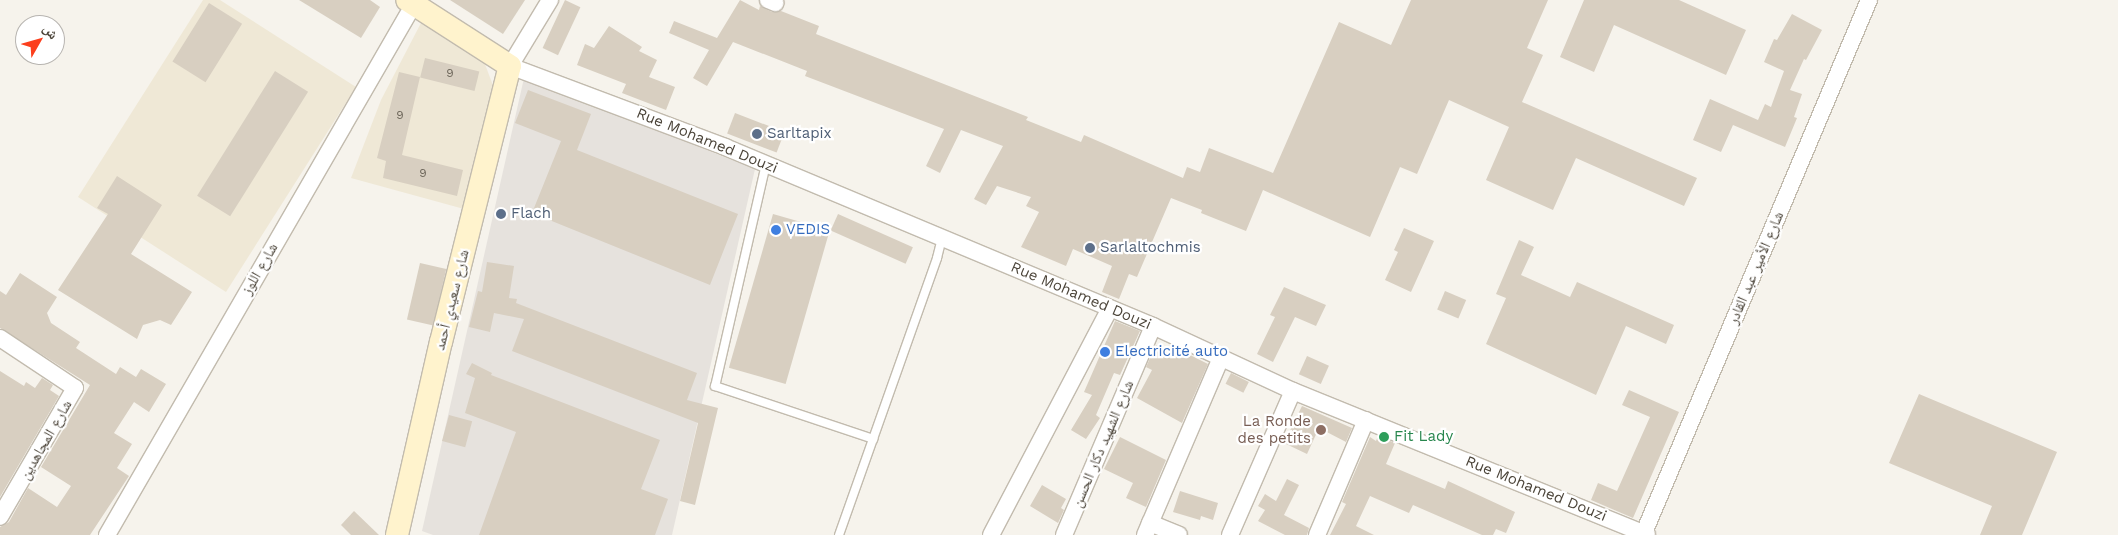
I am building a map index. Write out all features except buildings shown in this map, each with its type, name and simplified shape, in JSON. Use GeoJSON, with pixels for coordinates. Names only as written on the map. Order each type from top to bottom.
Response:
{"type":"FeatureCollection","features":[{"type":"Feature","properties":{"kind":"street"},"geometry":{"type":"LineString","coordinates":[[411,2],[510,66],[550,0]]}},
{"type":"Feature","properties":{"kind":"street","name":"شارع الأمير عبد القادر"},"geometry":{"type":"LineString","coordinates":[[1645,534],[1869,0]]}},
{"type":"Feature","properties":{"kind":"street","name":"شارع اللوز"},"geometry":{"type":"LineString","coordinates":[[107,535],[411,2]]}},
{"type":"Feature","properties":{"kind":"street","name":"Rue Mohamed Douzi"},"geometry":{"type":"LineString","coordinates":[[510,66],[766,164],[1153,326],[1293,391],[1645,534]]}},
{"type":"Feature","properties":{"kind":"street","name":"شارع سعيدي أحمد"},"geometry":{"type":"LineString","coordinates":[[397,535],[443,333],[510,66]]}},
{"type":"Feature","properties":{"kind":"street"},"geometry":{"type":"LineString","coordinates":[[991,535],[1110,308]]}},
{"type":"Feature","properties":{"kind":"street","name":"شارع الشهيد دكار الحسن"},"geometry":{"type":"LineString","coordinates":[[1064,535],[1153,326]]}},
{"type":"Feature","properties":{"kind":"street","name":"شارع المجاهدين"},"geometry":{"type":"LineString","coordinates":[[0,338],[75,388],[0,517]]}},
{"type":"Feature","properties":{"kind":"street"},"geometry":{"type":"LineString","coordinates":[[1179,535],[1147,529],[1221,358]]}},
{"type":"Feature","properties":{"kind":"street"},"geometry":{"type":"LineString","coordinates":[[1230,535],[1293,391]]}},
{"type":"Feature","properties":{"kind":"street"},"geometry":{"type":"LineString","coordinates":[[1317,535],[1366,420]]}},
{"type":"Feature","properties":{"kind":"lane"},"geometry":{"type":"LineString","coordinates":[[766,164],[715,386],[873,439]]}},
{"type":"Feature","properties":{"kind":"lane"},"geometry":{"type":"LineString","coordinates":[[839,535],[937,258],[942,238]]}},
{"type":"Feature","properties":{"kind":"shaded area"},"geometry":{"type":"Polygon","coordinates":[[[203,0],[220,0],[356,87],[226,292],[78,197],[203,0]]]}},
{"type":"Feature","properties":{"kind":"shaded area"},"geometry":{"type":"Polygon","coordinates":[[[422,21],[483,59],[494,88],[464,209],[351,178],[381,100],[422,21]]]}},
{"type":"Feature","properties":{"kind":"shaded area"},"geometry":{"type":"Polygon","coordinates":[[[524,78],[755,169],[672,535],[433,535],[422,531],[524,78]]]}},
{"type":"Feature","properties":{"kind":"place","name":"Sarltapix"},"geometry":{"type":"Point","coordinates":[757,134]}},
{"type":"Feature","properties":{"kind":"place","name":"Flach"},"geometry":{"type":"Point","coordinates":[501,214]}},
{"type":"Feature","properties":{"kind":"place","name":"VEDIS"},"geometry":{"type":"Point","coordinates":[776,230]}},
{"type":"Feature","properties":{"kind":"place","name":"Sarlaltochmis"},"geometry":{"type":"Point","coordinates":[1090,248]}},
{"type":"Feature","properties":{"kind":"place","name":"Electricité auto"},"geometry":{"type":"Point","coordinates":[1105,352]}},
{"type":"Feature","properties":{"kind":"place","name":"La Ronde des petits"},"geometry":{"type":"Point","coordinates":[1321,430]}},
{"type":"Feature","properties":{"kind":"place","name":"Fit Lady"},"geometry":{"type":"Point","coordinates":[1384,437]}}]}
